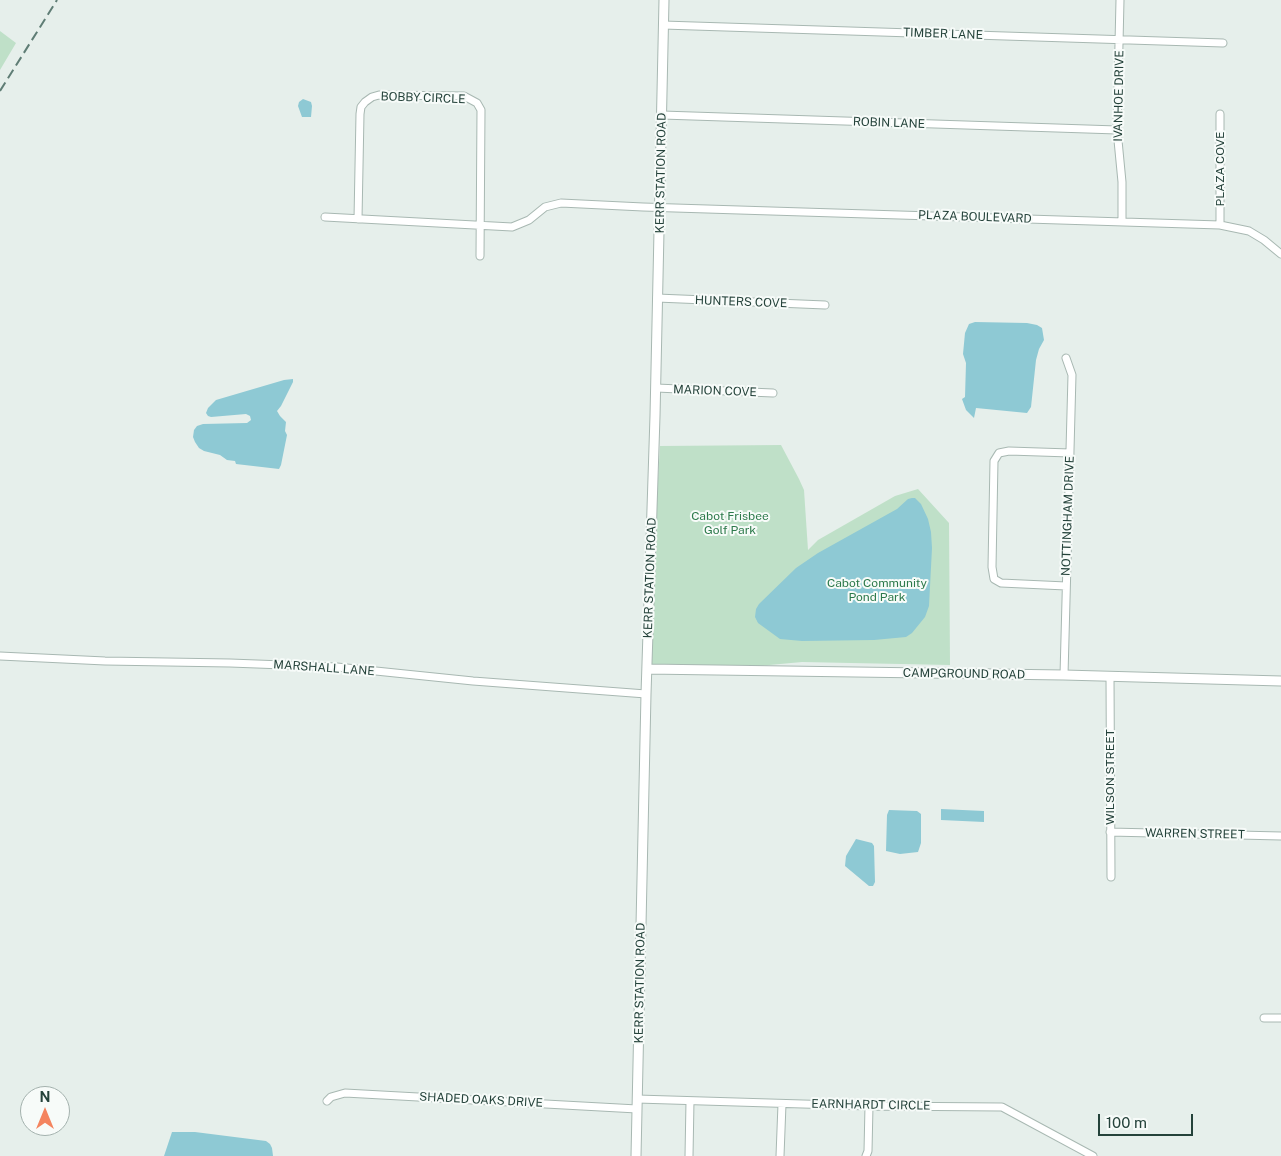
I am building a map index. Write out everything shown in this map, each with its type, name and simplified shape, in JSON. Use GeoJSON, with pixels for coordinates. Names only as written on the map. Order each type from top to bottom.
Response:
{"type":"FeatureCollection","features":[{"type":"Feature","properties":{"kind":"street","name":"KERR STATION ROAD"},"geometry":{"type":"LineString","coordinates":[[636,1156],[664,0]]}},
{"type":"Feature","properties":{"kind":"street","name":"IVANHOE DRIVE"},"geometry":{"type":"LineString","coordinates":[[1120,0],[1117,130],[1122,182],[1122,222]]}},
{"type":"Feature","properties":{"kind":"street","name":"TIMBER LANE"},"geometry":{"type":"LineString","coordinates":[[663,25],[1223,43]]}},
{"type":"Feature","properties":{"kind":"street","name":"BOBBY CIRCLE"},"geometry":{"type":"LineString","coordinates":[[358,219],[360,114],[361,107],[365,102],[379,95],[457,96],[471,99],[477,103],[481,110],[480,256]]}},
{"type":"Feature","properties":{"kind":"street","name":"PLAZA COVE"},"geometry":{"type":"LineString","coordinates":[[1220,114],[1220,225]]}},
{"type":"Feature","properties":{"kind":"street","name":"ROBIN LANE"},"geometry":{"type":"LineString","coordinates":[[662,116],[1117,130]]}},
{"type":"Feature","properties":{"kind":"street","name":"PLAZA BOULEVARD"},"geometry":{"type":"LineString","coordinates":[[325,217],[512,227],[522,224],[552,204],[1220,225],[1249,231],[1281,254]]}},
{"type":"Feature","properties":{"kind":"street","name":"HUNTERS COVE"},"geometry":{"type":"LineString","coordinates":[[657,298],[825,305]]}},
{"type":"Feature","properties":{"kind":"street","name":"NOTTINGHAM DRIVE"},"geometry":{"type":"LineString","coordinates":[[1064,675],[1072,374],[1066,358]]}},
{"type":"Feature","properties":{"kind":"street","name":"MARION COVE"},"geometry":{"type":"LineString","coordinates":[[656,388],[774,393]]}},
{"type":"Feature","properties":{"kind":"street"},"geometry":{"type":"LineString","coordinates":[[1066,586],[1001,582],[994,579],[992,567],[994,461],[999,454],[1009,451],[1070,453]]}},
{"type":"Feature","properties":{"kind":"street","name":"MARSHALL LANE"},"geometry":{"type":"LineString","coordinates":[[0,656],[105,661],[337,667],[473,681],[646,694]]}},
{"type":"Feature","properties":{"kind":"street","name":"CAMPGROUND ROAD"},"geometry":{"type":"LineString","coordinates":[[647,669],[1064,675],[1281,681]]}},
{"type":"Feature","properties":{"kind":"street","name":"WILSON STREET"},"geometry":{"type":"LineString","coordinates":[[1110,677],[1111,877]]}},
{"type":"Feature","properties":{"kind":"street","name":"WARREN STREET"},"geometry":{"type":"LineString","coordinates":[[1110,832],[1281,836]]}},
{"type":"Feature","properties":{"kind":"street"},"geometry":{"type":"LineString","coordinates":[[1264,1018],[1281,1018]]}},
{"type":"Feature","properties":{"kind":"street","name":"SHADED OAKS DRIVE"},"geometry":{"type":"LineString","coordinates":[[327,1101],[330,1097],[345,1093],[637,1109]]}},
{"type":"Feature","properties":{"kind":"street","name":"EARNHARDT CIRCLE"},"geometry":{"type":"LineString","coordinates":[[637,1099],[869,1106],[1002,1107],[1093,1156]]}},
{"type":"Feature","properties":{"kind":"street"},"geometry":{"type":"LineString","coordinates":[[689,1156],[690,1101]]}},
{"type":"Feature","properties":{"kind":"street"},"geometry":{"type":"LineString","coordinates":[[780,1156],[782,1104]]}},
{"type":"Feature","properties":{"kind":"street"},"geometry":{"type":"LineString","coordinates":[[866,1156],[868,1151],[869,1106]]}},
{"type":"Feature","properties":{"kind":"green space"},"geometry":{"type":"Polygon","coordinates":[[[0,31],[16,43],[0,70],[0,31]]]}},
{"type":"Feature","properties":{"kind":"green space"},"geometry":{"type":"Polygon","coordinates":[[[781,445],[804,490],[808,550],[818,540],[895,496],[918,489],[949,523],[950,665],[802,662],[715,670],[647,669],[660,446],[781,445]]]}},
{"type":"Feature","properties":{"kind":"water"},"geometry":{"type":"Polygon","coordinates":[[[303,99],[311,102],[311,117],[302,117],[298,106],[299,102],[303,99]]]}},
{"type":"Feature","properties":{"kind":"water"},"geometry":{"type":"Polygon","coordinates":[[[975,322],[1027,323],[1042,328],[1044,340],[1036,360],[1031,407],[1027,413],[976,408],[974,418],[966,410],[962,399],[965,397],[966,363],[963,354],[965,333],[969,324],[975,322]]]}},
{"type":"Feature","properties":{"kind":"water"},"geometry":{"type":"Polygon","coordinates":[[[293,379],[277,411],[286,422],[285,431],[287,435],[279,469],[236,464],[235,461],[227,460],[220,455],[199,448],[193,437],[197,426],[203,424],[247,423],[251,420],[250,416],[246,414],[208,416],[206,413],[208,408],[216,400],[293,379]]]}},
{"type":"Feature","properties":{"kind":"water"},"geometry":{"type":"Polygon","coordinates":[[[915,498],[921,504],[928,519],[932,548],[929,606],[925,617],[912,633],[906,637],[874,640],[802,641],[780,639],[758,623],[755,617],[759,604],[796,568],[818,553],[897,509],[908,499],[915,498]]]}},
{"type":"Feature","properties":{"kind":"water"},"geometry":{"type":"Polygon","coordinates":[[[941,809],[984,811],[984,822],[941,820],[941,809]]]}},
{"type":"Feature","properties":{"kind":"water"},"geometry":{"type":"Polygon","coordinates":[[[889,810],[917,811],[921,814],[921,843],[918,852],[900,854],[886,851],[887,815],[889,810]]]}},
{"type":"Feature","properties":{"kind":"water"},"geometry":{"type":"Polygon","coordinates":[[[856,839],[872,843],[874,846],[875,882],[873,886],[869,886],[845,866],[846,856],[856,839]]]}},
{"type":"Feature","properties":{"kind":"water"},"geometry":{"type":"Polygon","coordinates":[[[172,1132],[195,1132],[266,1141],[272,1148],[273,1156],[164,1156],[172,1132]]]}},
{"type":"Feature","properties":{"kind":"railway"},"geometry":{"type":"LineString","coordinates":[[0,91],[57,0]]}},
{"type":"Feature","properties":{"kind":"park label","name":"Cabot Frisbee Golf Park"},"geometry":{"type":"Point","coordinates":[730,523]}},
{"type":"Feature","properties":{"kind":"park label","name":"Cabot Community Pond Park"},"geometry":{"type":"Point","coordinates":[877,590]}}]}
